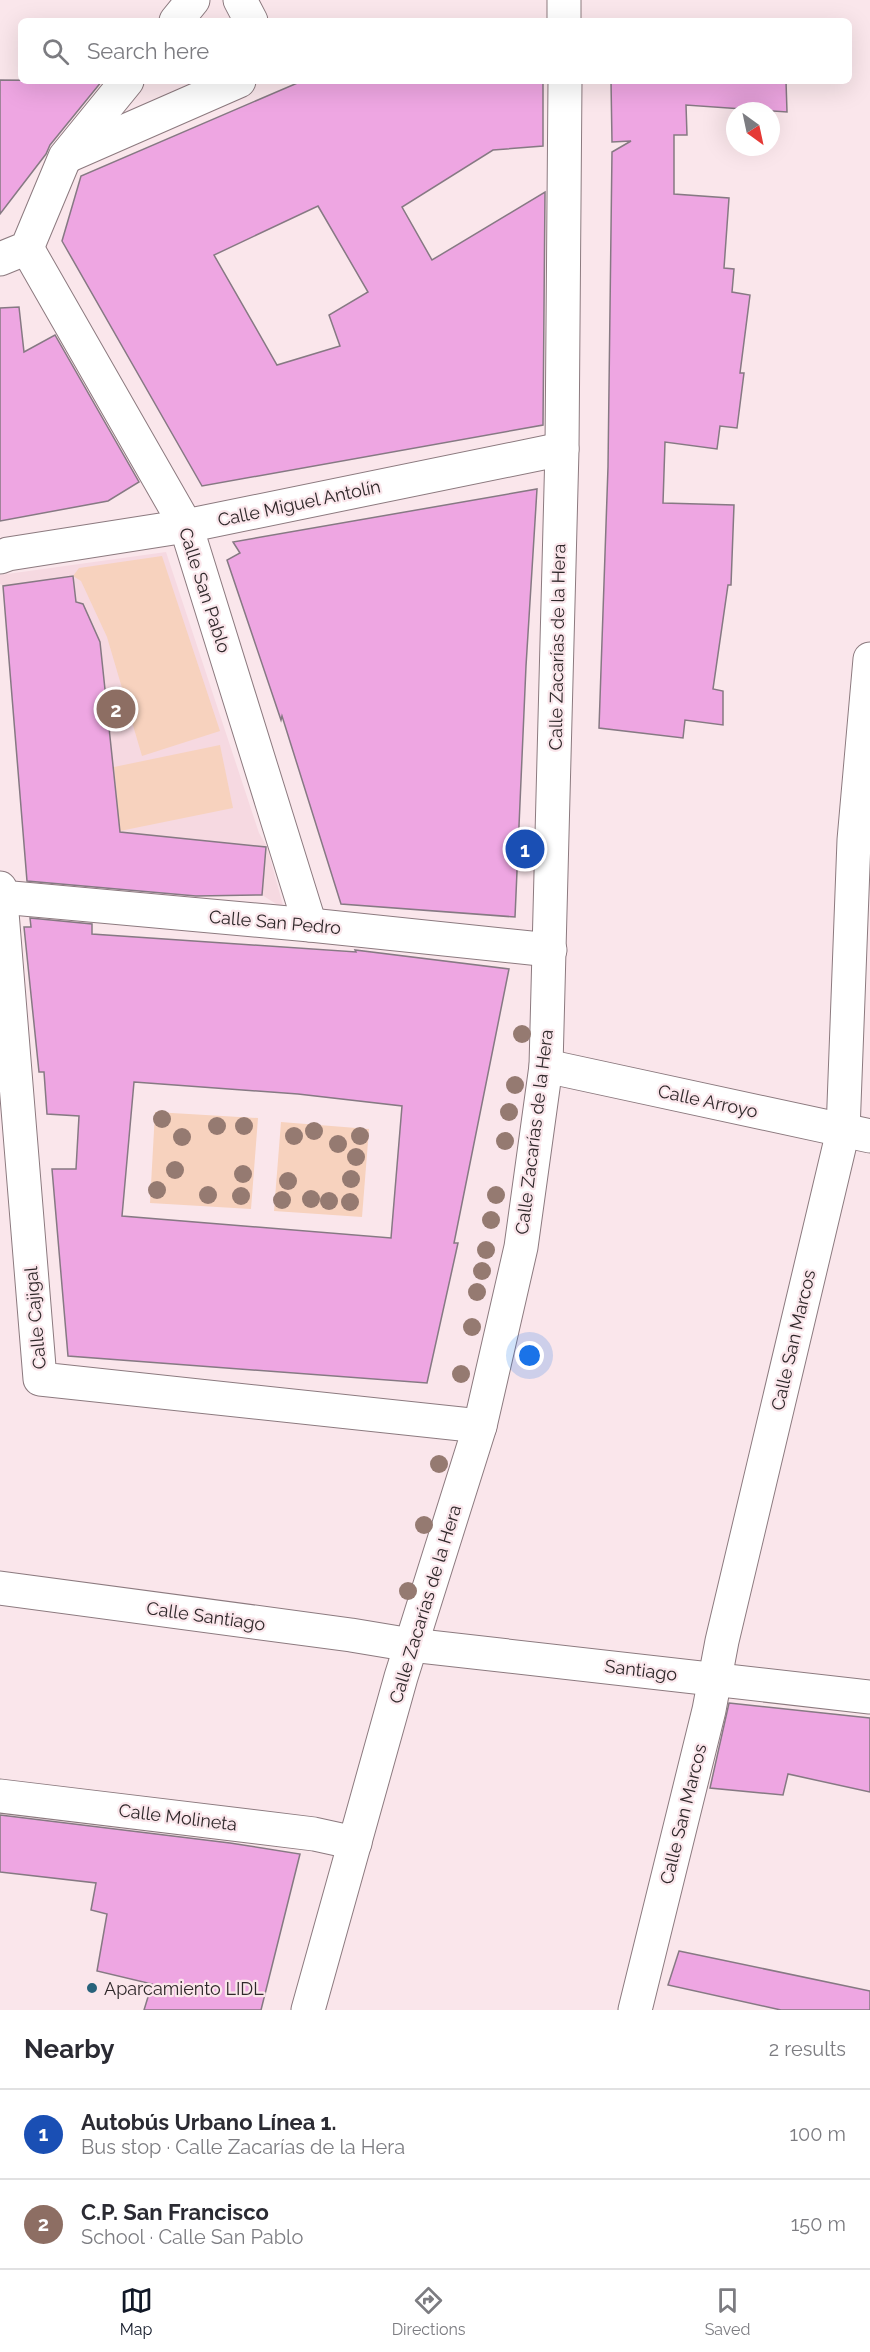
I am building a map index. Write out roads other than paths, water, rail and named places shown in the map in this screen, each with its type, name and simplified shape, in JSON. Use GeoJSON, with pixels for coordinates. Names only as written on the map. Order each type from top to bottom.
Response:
{"type":"FeatureCollection","features":[{"type":"Feature","properties":{"kind":"street"},"geometry":{"type":"LineString","coordinates":[[178,18],[193,0]]}},
{"type":"Feature","properties":{"kind":"street"},"geometry":{"type":"LineString","coordinates":[[240,0],[249,18]]}},
{"type":"Feature","properties":{"kind":"street"},"geometry":{"type":"LineString","coordinates":[[564,0],[564,18]]}},
{"type":"Feature","properties":{"kind":"street"},"geometry":{"type":"LineString","coordinates":[[14,254],[65,157],[125,84]]}},
{"type":"Feature","properties":{"kind":"street"},"geometry":{"type":"LineString","coordinates":[[65,157],[232,84]]}},
{"type":"Feature","properties":{"kind":"street","name":"Calle Zacarías de la Hera"},"geometry":{"type":"LineString","coordinates":[[308,2010],[411,1645],[480,1426],[521,1248],[546,1066],[562,449],[565,84]]}},
{"type":"Feature","properties":{"kind":"street","name":"Calle San Pablo"},"geometry":{"type":"LineString","coordinates":[[14,254],[186,526],[309,925]]}},
{"type":"Feature","properties":{"kind":"street","name":"Calle Miguel Antolín"},"geometry":{"type":"LineString","coordinates":[[0,557],[186,526],[562,449]]}},
{"type":"Feature","properties":{"kind":"street","name":"Calle San Marcos"},"geometry":{"type":"LineString","coordinates":[[635,2010],[715,1681],[722,1641],[857,1134],[862,841],[870,659]]}},
{"type":"Feature","properties":{"kind":"street","name":"Calle San Pedro"},"geometry":{"type":"LineString","coordinates":[[0,893],[550,950]]}},
{"type":"Feature","properties":{"kind":"street","name":"Calle Cajigal"},"geometry":{"type":"LineString","coordinates":[[0,893],[40,1379],[480,1426]]}},
{"type":"Feature","properties":{"kind":"street","name":"Calle Arroyo"},"geometry":{"type":"LineString","coordinates":[[546,1066],[857,1134]]}},
{"type":"Feature","properties":{"kind":"street","name":"Calle Santiago"},"geometry":{"type":"LineString","coordinates":[[0,1588],[411,1645]]}},
{"type":"Feature","properties":{"kind":"street","name":"Santiago"},"geometry":{"type":"LineString","coordinates":[[411,1645],[870,1697]]}},
{"type":"Feature","properties":{"kind":"street","name":"Calle Molineta"},"geometry":{"type":"LineString","coordinates":[[0,1796],[314,1834],[355,1843]]}},
{"type":"Feature","properties":{"kind":"place","name":"C.P. San Francisco"},"geometry":{"type":"Point","coordinates":[116,709]}},
{"type":"Feature","properties":{"kind":"place","name":"Autobús Urbano Línea 1."},"geometry":{"type":"Point","coordinates":[525,849]}},
{"type":"Feature","properties":{"kind":"place","name":"Aparcamiento LIDL"},"geometry":{"type":"Point","coordinates":[92,1988]}}]}
